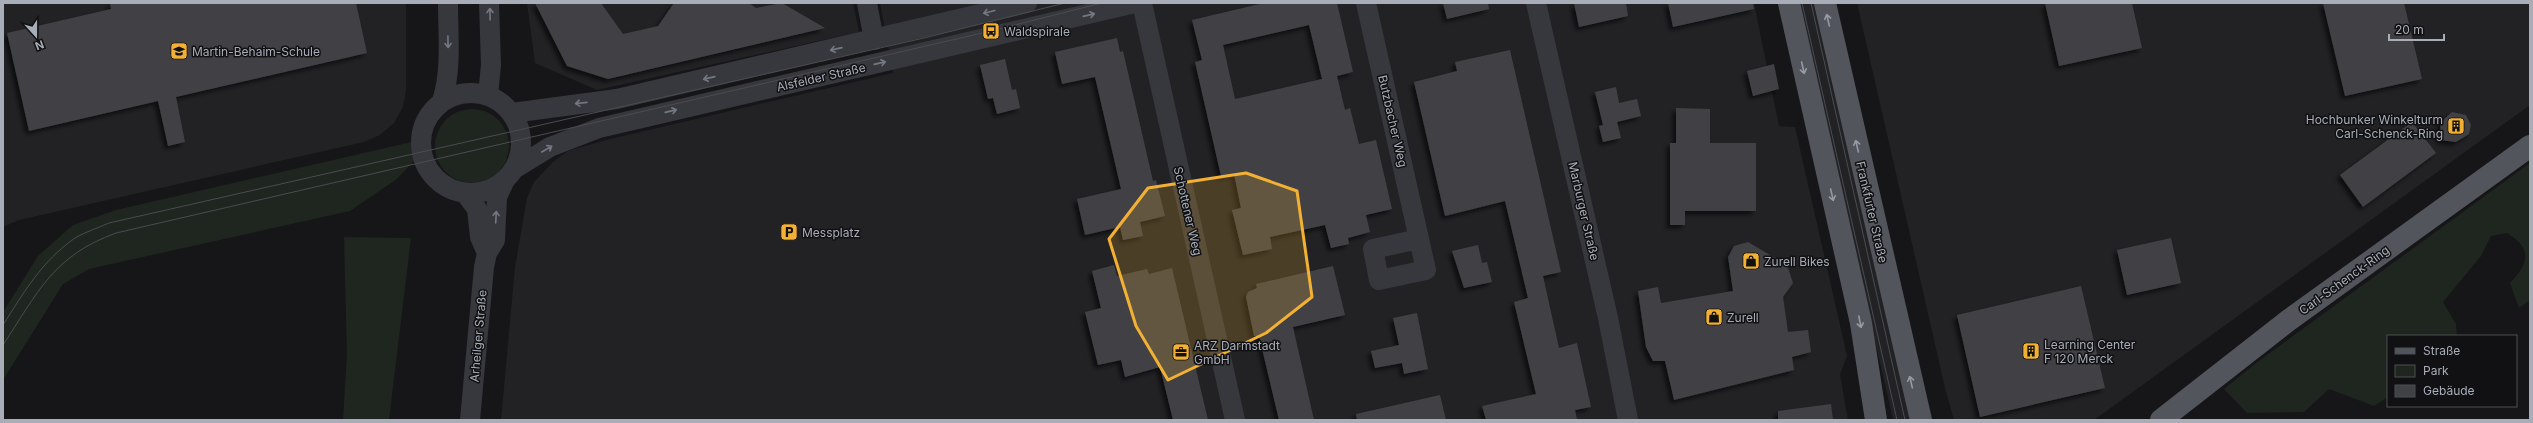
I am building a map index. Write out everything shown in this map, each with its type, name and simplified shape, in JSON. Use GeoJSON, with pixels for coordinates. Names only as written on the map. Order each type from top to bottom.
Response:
{"type":"FeatureCollection","features":[{"type":"Feature","properties":{"kind":"main road"},"geometry":{"type":"LineString","coordinates":[[1789,3],[1861,323],[1876,420]]}},
{"type":"Feature","properties":{"kind":"main road","name":"Frankfurter Straße"},"geometry":{"type":"LineString","coordinates":[[1825,3],[1922,420]]}},
{"type":"Feature","properties":{"kind":"main road","name":"Carl-Schenck-Ring"},"geometry":{"type":"LineString","coordinates":[[2161,420],[2289,320],[2530,146]]}},
{"type":"Feature","properties":{"kind":"street","name":"Arheilger Straße"},"geometry":{"type":"LineString","coordinates":[[442,101],[448,72],[448,3]]}},
{"type":"Feature","properties":{"kind":"street"},"geometry":{"type":"LineString","coordinates":[[488,95],[491,65],[490,3]]}},
{"type":"Feature","properties":{"kind":"street"},"geometry":{"type":"LineString","coordinates":[[867,3],[874,40]]}},
{"type":"Feature","properties":{"kind":"street","name":"Alsfelder Straße"},"geometry":{"type":"LineString","coordinates":[[512,113],[617,99],[1027,3]]}},
{"type":"Feature","properties":{"kind":"street","name":"Alsfelder Straße"},"geometry":{"type":"LineString","coordinates":[[510,175],[550,147],[599,128],[1135,3]]}},
{"type":"Feature","properties":{"kind":"street","name":"Schottener Weg"},"geometry":{"type":"LineString","coordinates":[[1142,3],[1235,420]]}},
{"type":"Feature","properties":{"kind":"street","name":"Butzbacher Weg"},"geometry":{"type":"LineString","coordinates":[[1366,3],[1419,239]]}},
{"type":"Feature","properties":{"kind":"street","name":"Marburger Straße"},"geometry":{"type":"LineString","coordinates":[[1536,3],[1606,311],[1628,420]]}},
{"type":"Feature","properties":{"kind":"street","name":"Arheilger Straße"},"geometry":{"type":"LineString","coordinates":[[470,420],[487,253],[495,240],[497,197],[510,175],[521,151],[522,140],[520,129],[512,113],[501,102],[488,95],[473,92],[457,95],[442,101],[427,118],[423,129],[422,151],[431,173],[440,182],[452,189],[465,193],[480,192],[493,188],[510,175]]}},
{"type":"Feature","properties":{"kind":"street","name":"Arheilger Straße"},"geometry":{"type":"LineString","coordinates":[[465,193],[477,209],[480,237],[487,253]]}},
{"type":"Feature","properties":{"kind":"highlighted area"},"geometry":{"type":"Polygon","coordinates":[[[1246,173],[1297,191],[1312,297],[1266,333],[1168,380],[1136,326],[1109,239],[1148,188],[1246,173]]]}},
{"type":"Feature","properties":{"kind":"shaded area"},"geometry":{"type":"Polygon","coordinates":[[[3,3],[406,3],[406,90],[403,107],[394,123],[380,135],[364,142],[19,220],[3,227],[3,3]]]}},
{"type":"Feature","properties":{"kind":"shaded area"},"geometry":{"type":"Polygon","coordinates":[[[527,3],[853,3],[859,32],[597,90],[535,63],[527,3]]]}},
{"type":"Feature","properties":{"kind":"shaded area"},"geometry":{"type":"Polygon","coordinates":[[[880,3],[1754,3],[1779,126],[1795,127],[1847,356],[1840,374],[1848,420],[501,420],[515,267],[527,198],[534,182],[553,162],[568,151],[606,140],[893,73],[880,3]]]}},
{"type":"Feature","properties":{"kind":"shaded area"},"geometry":{"type":"Polygon","coordinates":[[[1798,3],[1815,3],[1910,420],[1893,420],[1798,3]]]}},
{"type":"Feature","properties":{"kind":"shaded area"},"geometry":{"type":"Polygon","coordinates":[[[1857,3],[2530,3],[2530,105],[2094,420],[1954,420],[1945,388],[1857,3]]]}},
{"type":"Feature","properties":{"kind":"green space"},"geometry":{"type":"Polygon","coordinates":[[[472,109],[486,112],[498,120],[506,132],[509,146],[506,160],[498,172],[486,180],[472,183],[458,180],[446,172],[438,160],[435,146],[438,132],[446,120],[458,112],[472,109]]]}},
{"type":"Feature","properties":{"kind":"green space"},"geometry":{"type":"Polygon","coordinates":[[[416,141],[414,161],[397,179],[350,211],[89,269],[63,284],[3,380],[3,312],[38,256],[73,225],[116,210],[416,141]]]}},
{"type":"Feature","properties":{"kind":"green space"},"geometry":{"type":"Polygon","coordinates":[[[2530,163],[2530,300],[2519,308],[2510,283],[2524,263],[2525,256],[2521,245],[2507,233],[2491,236],[2481,256],[2443,302],[2456,324],[2457,335],[2387,335],[2387,398],[2374,406],[2329,389],[2304,412],[2247,413],[2224,389],[2256,363],[2530,163]]]}},
{"type":"Feature","properties":{"kind":"green space"},"geometry":{"type":"Polygon","coordinates":[[[344,237],[411,238],[389,420],[343,420],[347,354],[344,237]]]}},
{"type":"Feature","properties":{"kind":"building"},"geometry":{"type":"Polygon","coordinates":[[[110,3],[356,3],[367,53],[176,97],[185,142],[168,146],[158,101],[29,131],[7,33],[111,9],[110,3]]]}},
{"type":"Feature","properties":{"kind":"building"},"geometry":{"type":"Polygon","coordinates":[[[535,3],[601,3],[623,34],[658,26],[674,3],[749,3],[756,8],[782,3],[825,28],[608,79],[567,66],[535,3]]]}},
{"type":"Feature","properties":{"kind":"building"},"geometry":{"type":"Polygon","coordinates":[[[1264,3],[1337,3],[1353,72],[1337,76],[1345,110],[1350,108],[1359,144],[1376,140],[1392,209],[1366,215],[1370,232],[1348,238],[1349,244],[1331,248],[1325,225],[1270,237],[1272,249],[1243,255],[1232,210],[1241,208],[1234,174],[1221,176],[1195,62],[1202,60],[1192,20],[1264,3]],[[1309,25],[1223,45],[1235,99],[1322,79],[1309,25]]]}},
{"type":"Feature","properties":{"kind":"building"},"geometry":{"type":"Polygon","coordinates":[[[1443,3],[1488,3],[1489,9],[1447,19],[1443,3]]]}},
{"type":"Feature","properties":{"kind":"building"},"geometry":{"type":"Polygon","coordinates":[[[1574,3],[1626,3],[1628,16],[1579,27],[1574,3]]]}},
{"type":"Feature","properties":{"kind":"building"},"geometry":{"type":"Polygon","coordinates":[[[1668,3],[1753,3],[1754,9],[1673,27],[1668,3]]]}},
{"type":"Feature","properties":{"kind":"building"},"geometry":{"type":"Polygon","coordinates":[[[2045,3],[2132,3],[2142,48],[2059,66],[2045,3]]]}},
{"type":"Feature","properties":{"kind":"building"},"geometry":{"type":"Polygon","coordinates":[[[2323,3],[2404,3],[2422,79],[2345,96],[2323,3]]]}},
{"type":"Feature","properties":{"kind":"building"},"geometry":{"type":"Polygon","coordinates":[[[1117,38],[1120,52],[1123,51],[1153,181],[1156,180],[1165,216],[1140,222],[1143,236],[1123,240],[1120,227],[1085,235],[1077,199],[1121,189],[1095,77],[1062,84],[1055,52],[1117,38]]]}},
{"type":"Feature","properties":{"kind":"building"},"geometry":{"type":"Polygon","coordinates":[[[1510,50],[1561,272],[1543,276],[1559,348],[1577,343],[1591,407],[1575,410],[1577,420],[1486,420],[1482,406],[1536,394],[1514,302],[1528,298],[1505,201],[1445,216],[1414,82],[1457,71],[1455,62],[1510,50]]]}},
{"type":"Feature","properties":{"kind":"building"},"geometry":{"type":"Polygon","coordinates":[[[1005,59],[1012,90],[1016,89],[1020,108],[997,114],[993,98],[988,99],[980,65],[1005,59]]]}},
{"type":"Feature","properties":{"kind":"building"},"geometry":{"type":"Polygon","coordinates":[[[1774,64],[1779,89],[1753,96],[1747,71],[1774,64]]]}},
{"type":"Feature","properties":{"kind":"building"},"geometry":{"type":"Polygon","coordinates":[[[1616,87],[1619,103],[1637,99],[1641,116],[1617,122],[1621,138],[1603,142],[1599,126],[1603,125],[1595,92],[1616,87]]]}},
{"type":"Feature","properties":{"kind":"building"},"geometry":{"type":"Polygon","coordinates":[[[1676,108],[1710,109],[1710,143],[1756,143],[1756,211],[1685,211],[1685,225],[1670,225],[1670,143],[1676,143],[1676,108]]]}},
{"type":"Feature","properties":{"kind":"building","name":"Hochbunker Winkelturm Carl-Schenck-Ring"},"geometry":{"type":"Polygon","coordinates":[[[2452,112],[2466,115],[2471,125],[2469,134],[2456,142],[2439,140],[2441,122],[2452,112]]]}},
{"type":"Feature","properties":{"kind":"building"},"geometry":{"type":"Polygon","coordinates":[[[2412,122],[2436,153],[2363,207],[2340,175],[2412,122]]]}},
{"type":"Feature","properties":{"kind":"building"},"geometry":{"type":"Polygon","coordinates":[[[2171,238],[2181,283],[2127,295],[2117,250],[2171,238]]]}},
{"type":"Feature","properties":{"kind":"building","name":"Zurell"},"geometry":{"type":"Polygon","coordinates":[[[1748,242],[1787,265],[1793,283],[1783,297],[1788,332],[1808,330],[1811,352],[1792,357],[1794,370],[1674,400],[1665,361],[1653,361],[1646,347],[1638,291],[1658,287],[1661,303],[1733,291],[1728,257],[1734,246],[1748,242]]]}},
{"type":"Feature","properties":{"kind":"building"},"geometry":{"type":"Polygon","coordinates":[[[1478,245],[1482,263],[1487,262],[1492,282],[1464,288],[1452,251],[1478,245]]]}},
{"type":"Feature","properties":{"kind":"building"},"geometry":{"type":"Polygon","coordinates":[[[1114,265],[1117,276],[1147,269],[1149,274],[1172,268],[1208,420],[1173,420],[1160,367],[1125,377],[1121,360],[1098,365],[1085,312],[1101,308],[1092,271],[1114,265]]]}},
{"type":"Feature","properties":{"kind":"building"},"geometry":{"type":"Polygon","coordinates":[[[1333,266],[1345,315],[1293,327],[1314,420],[1279,420],[1259,336],[1254,336],[1246,297],[1248,292],[1257,288],[1256,284],[1333,266]]]}},
{"type":"Feature","properties":{"kind":"building","name":"Learning Center F 120 Merck"},"geometry":{"type":"Polygon","coordinates":[[[2081,286],[2105,388],[1980,417],[1957,315],[2081,286]]]}},
{"type":"Feature","properties":{"kind":"building"},"geometry":{"type":"Polygon","coordinates":[[[1417,313],[1428,369],[1404,374],[1402,363],[1375,368],[1371,351],[1399,345],[1393,318],[1417,313]]]}},
{"type":"Feature","properties":{"kind":"building"},"geometry":{"type":"Polygon","coordinates":[[[1440,395],[1446,420],[1357,420],[1356,414],[1440,395]]]}},
{"type":"Feature","properties":{"kind":"building"},"geometry":{"type":"Polygon","coordinates":[[[1831,404],[1833,420],[1778,420],[1778,411],[1831,404]]]}},
{"type":"Feature","properties":{"kind":"tram line"},"geometry":{"type":"LineString","coordinates":[[3,325],[34,278],[63,247],[75,238],[109,223],[924,38],[1065,3]]}},
{"type":"Feature","properties":{"kind":"tram line"},"geometry":{"type":"LineString","coordinates":[[3,345],[38,292],[62,265],[94,242],[116,233],[991,31],[1102,3]]}},
{"type":"Feature","properties":{"kind":"tram line"},"geometry":{"type":"LineString","coordinates":[[1802,3],[1897,420]]}},
{"type":"Feature","properties":{"kind":"tram line"},"geometry":{"type":"LineString","coordinates":[[1811,3],[1905,420]]}},
{"type":"Feature","properties":{"kind":"place","name":"Waldspirale"},"geometry":{"type":"Point","coordinates":[991,31]}},
{"type":"Feature","properties":{"kind":"place","name":"Martin-Behaim-Schule"},"geometry":{"type":"Point","coordinates":[179,51]}},
{"type":"Feature","properties":{"kind":"place","name":"Hochbunker Winkelturm Carl-Schenck-Ring"},"geometry":{"type":"Point","coordinates":[2456,126]}},
{"type":"Feature","properties":{"kind":"place","name":"Messplatz"},"geometry":{"type":"Point","coordinates":[789,232]}},
{"type":"Feature","properties":{"kind":"place","name":"Zurell Bikes"},"geometry":{"type":"Point","coordinates":[1751,261]}},
{"type":"Feature","properties":{"kind":"place","name":"Zurell"},"geometry":{"type":"Point","coordinates":[1714,317]}},
{"type":"Feature","properties":{"kind":"place","name":"Learning Center F 120 Merck"},"geometry":{"type":"Point","coordinates":[2031,351]}},
{"type":"Feature","properties":{"kind":"place","name":"ARZ Darmstadt GmbH"},"geometry":{"type":"Point","coordinates":[1181,352]}}]}
